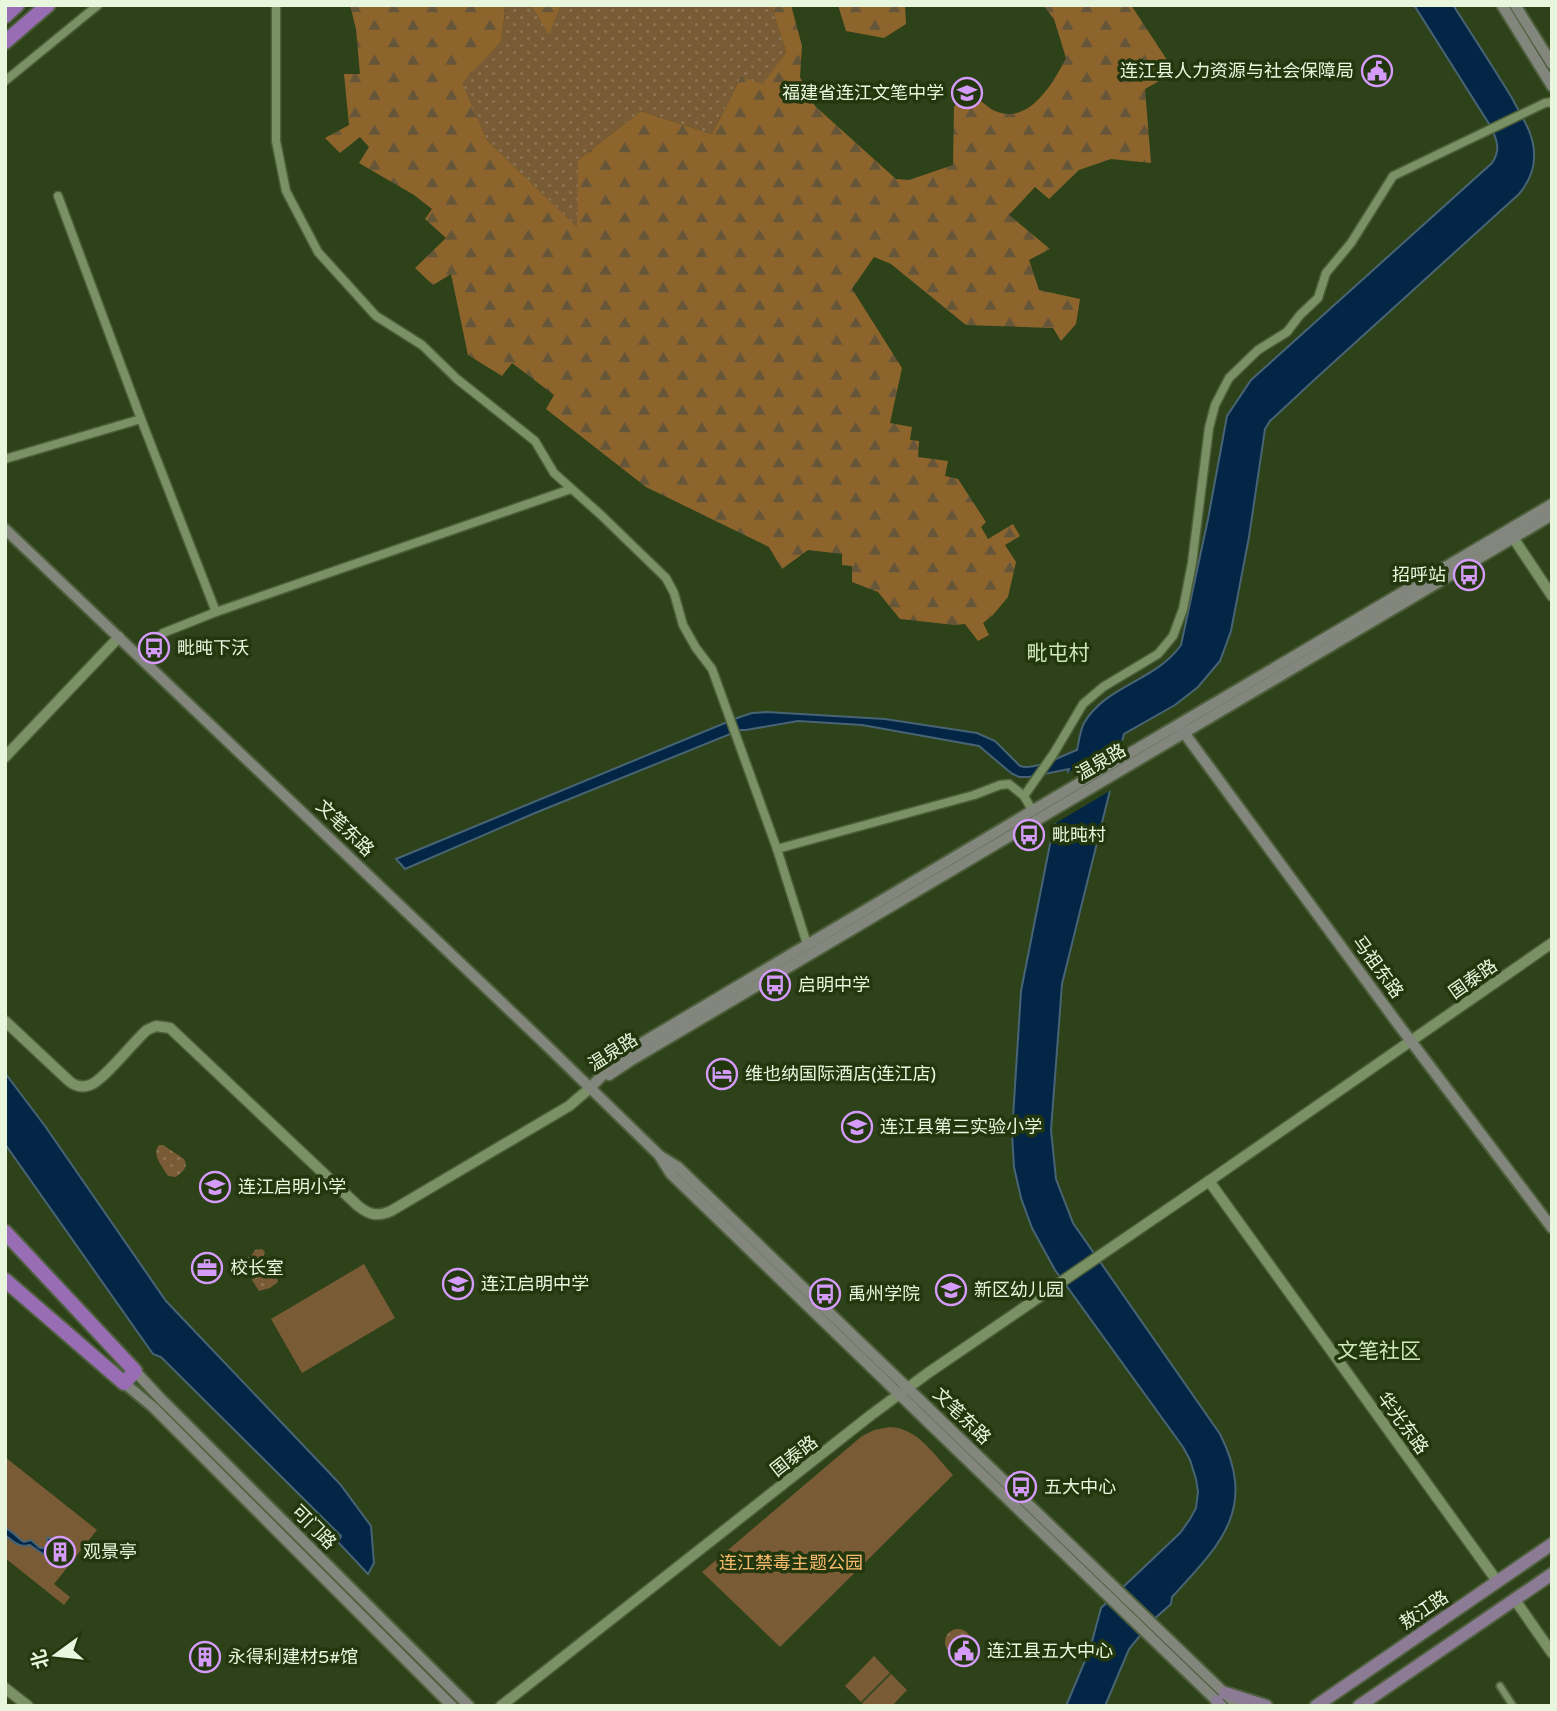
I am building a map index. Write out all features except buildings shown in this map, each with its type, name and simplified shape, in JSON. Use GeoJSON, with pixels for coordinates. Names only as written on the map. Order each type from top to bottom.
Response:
{"type":"FeatureCollection","features":[{"type":"Feature","properties":{"kind":"highway"},"geometry":{"type":"LineString","coordinates":[[5,16],[18,5]]}},
{"type":"Feature","properties":{"kind":"highway"},"geometry":{"type":"LineString","coordinates":[[5,42],[48,5]]}},
{"type":"Feature","properties":{"kind":"highway"},"geometry":{"type":"LineString","coordinates":[[5,1233],[135,1371],[124,1383],[5,1280]]}},
{"type":"Feature","properties":{"kind":"main road"},"geometry":{"type":"LineString","coordinates":[[1502,5],[1552,86]]}},
{"type":"Feature","properties":{"kind":"main road"},"geometry":{"type":"LineString","coordinates":[[1516,5],[1552,64]]}},
{"type":"Feature","properties":{"kind":"main road","name":"温泉路"},"geometry":{"type":"LineString","coordinates":[[590,1088],[624,1053],[1032,810],[1182,729],[1511,534],[1552,504]]}},
{"type":"Feature","properties":{"kind":"main road","name":"温泉路"},"geometry":{"type":"LineString","coordinates":[[1511,534],[1552,515]]}},
{"type":"Feature","properties":{"kind":"main road","name":"文笔东路"},"geometry":{"type":"LineString","coordinates":[[5,529],[659,1155],[678,1167],[908,1388],[1221,1701],[1238,1706]]}},
{"type":"Feature","properties":{"kind":"main road","name":"马祖东路"},"geometry":{"type":"LineString","coordinates":[[1182,729],[1552,1228]]}},
{"type":"Feature","properties":{"kind":"main road","name":"温泉路"},"geometry":{"type":"LineString","coordinates":[[590,1088],[630,1061],[1051,811],[1125,762]]}},
{"type":"Feature","properties":{"kind":"main road","name":"文笔东路"},"geometry":{"type":"LineString","coordinates":[[659,1155],[671,1174],[898,1395],[1113,1593]]}},
{"type":"Feature","properties":{"kind":"main road","name":"可门路"},"geometry":{"type":"LineString","coordinates":[[135,1371],[469,1706]]}},
{"type":"Feature","properties":{"kind":"main road","name":"可门路"},"geometry":{"type":"LineString","coordinates":[[124,1383],[153,1407],[452,1706]]}},
{"type":"Feature","properties":{"kind":"main road","name":"敖江路"},"geometry":{"type":"LineString","coordinates":[[1309,1706],[1320,1703],[1552,1544]]}},
{"type":"Feature","properties":{"kind":"main road"},"geometry":{"type":"LineString","coordinates":[[1359,1706],[1552,1574]]}},
{"type":"Feature","properties":{"kind":"main road"},"geometry":{"type":"LineString","coordinates":[[1221,1701],[1266,1706]]}},
{"type":"Feature","properties":{"kind":"street"},"geometry":{"type":"LineString","coordinates":[[5,81],[98,5]]}},
{"type":"Feature","properties":{"kind":"street"},"geometry":{"type":"LineString","coordinates":[[276,5],[276,141],[286,191],[318,252],[376,316],[422,345],[457,379],[535,441],[554,473],[666,578],[674,593],[683,625],[712,669],[777,849],[807,944]]}},
{"type":"Feature","properties":{"kind":"street"},"geometry":{"type":"LineString","coordinates":[[1024,796],[1088,699],[1157,654],[1173,636],[1183,609],[1192,563],[1209,428],[1215,405],[1229,378],[1258,350],[1286,331],[1318,298],[1326,273],[1351,243],[1393,176],[1552,102]]}},
{"type":"Feature","properties":{"kind":"street"},"geometry":{"type":"LineString","coordinates":[[58,195],[216,612]]}},
{"type":"Feature","properties":{"kind":"street"},"geometry":{"type":"LineString","coordinates":[[5,459],[141,419]]}},
{"type":"Feature","properties":{"kind":"street"},"geometry":{"type":"LineString","coordinates":[[151,645],[163,633],[216,612],[572,489]]}},
{"type":"Feature","properties":{"kind":"street"},"geometry":{"type":"LineString","coordinates":[[1511,534],[1552,596]]}},
{"type":"Feature","properties":{"kind":"street"},"geometry":{"type":"LineString","coordinates":[[5,757],[119,637]]}},
{"type":"Feature","properties":{"kind":"street"},"geometry":{"type":"LineString","coordinates":[[777,849],[974,795],[1000,785],[1009,784],[1024,796],[1032,810]]}},
{"type":"Feature","properties":{"kind":"street","name":"国泰路"},"geometry":{"type":"LineString","coordinates":[[501,1706],[898,1395],[1552,943]]}},
{"type":"Feature","properties":{"kind":"street"},"geometry":{"type":"LineString","coordinates":[[5,1021],[69,1081],[83,1087],[96,1082],[147,1030],[156,1026],[170,1028],[357,1206],[376,1215],[391,1212],[569,1106],[590,1088]]}},
{"type":"Feature","properties":{"kind":"street","name":"华光东路"},"geometry":{"type":"LineString","coordinates":[[1209,1181],[1497,1581]]}},
{"type":"Feature","properties":{"kind":"street"},"geometry":{"type":"LineString","coordinates":[[1515,1600],[1552,1653]]}},
{"type":"Feature","properties":{"kind":"street"},"geometry":{"type":"LineString","coordinates":[[1500,1686],[1513,1706]]}},
{"type":"Feature","properties":{"kind":"street"},"geometry":{"type":"LineString","coordinates":[[5,1688],[28,1706]]}},
{"type":"Feature","properties":{"kind":"green space"},"geometry":{"type":"Polygon","coordinates":[[[350,5],[506,5],[501,42],[462,83],[487,140],[577,227],[578,160],[641,111],[712,134],[741,77],[763,84],[786,52],[771,5],[791,5],[802,46],[800,77],[815,106],[896,179],[909,180],[953,165],[954,107],[960,98],[974,98],[995,111],[1007,114],[1019,112],[1039,99],[1055,79],[1066,58],[1054,19],[1043,5],[1131,5],[1175,72],[1145,89],[1151,163],[1111,159],[1079,170],[1049,199],[1035,187],[1009,215],[1050,249],[1029,260],[1039,290],[1080,299],[1076,324],[1061,341],[1053,328],[966,325],[891,264],[874,257],[852,289],[902,368],[890,423],[912,427],[910,440],[919,441],[918,457],[948,461],[945,476],[958,479],[986,522],[981,527],[988,539],[1013,524],[1020,536],[1005,545],[1016,562],[1008,597],[983,623],[989,635],[978,641],[965,624],[900,619],[878,592],[852,582],[852,566],[842,565],[842,554],[808,550],[782,569],[769,547],[646,487],[546,409],[554,395],[512,363],[502,376],[468,355],[451,274],[433,285],[415,268],[446,238],[425,219],[432,209],[414,195],[359,163],[369,147],[360,137],[340,153],[325,138],[349,125],[344,74],[360,74],[356,29],[350,5]]]}},
{"type":"Feature","properties":{"kind":"green space"},"geometry":{"type":"Polygon","coordinates":[[[506,5],[531,5],[549,34],[561,5],[771,5],[786,52],[763,85],[741,77],[712,134],[641,111],[578,160],[578,228],[487,140],[461,82],[501,42],[506,5]]]}},
{"type":"Feature","properties":{"kind":"green space"},"geometry":{"type":"Polygon","coordinates":[[[531,5],[561,5],[549,35],[531,5]]]}},
{"type":"Feature","properties":{"kind":"green space"},"geometry":{"type":"Polygon","coordinates":[[[838,5],[905,5],[906,24],[884,38],[846,31],[838,5]]]}},
{"type":"Feature","properties":{"kind":"green space"},"geometry":{"type":"Polygon","coordinates":[[[159,1145],[184,1159],[185,1167],[176,1177],[168,1176],[159,1161],[156,1153],[159,1145]]]}},
{"type":"Feature","properties":{"kind":"green space"},"geometry":{"type":"Polygon","coordinates":[[[262,1249],[265,1252],[262,1258],[245,1268],[244,1260],[255,1250],[262,1249]]]}},
{"type":"Feature","properties":{"kind":"green space"},"geometry":{"type":"Polygon","coordinates":[[[364,1264],[395,1318],[302,1373],[271,1319],[364,1264]]]}},
{"type":"Feature","properties":{"kind":"green space"},"geometry":{"type":"Polygon","coordinates":[[[257,1269],[268,1272],[277,1278],[278,1282],[259,1291],[250,1277],[251,1271],[257,1269]]]}},
{"type":"Feature","properties":{"kind":"green space","name":"连江禁毒主题公园"},"geometry":{"type":"Polygon","coordinates":[[[890,1427],[909,1432],[917,1438],[953,1475],[780,1647],[702,1572],[862,1436],[890,1427]]]}},
{"type":"Feature","properties":{"kind":"green space"},"geometry":{"type":"Polygon","coordinates":[[[5,1457],[97,1530],[54,1584],[70,1597],[64,1605],[5,1558],[5,1457]]]}},
{"type":"Feature","properties":{"kind":"green space"},"geometry":{"type":"Polygon","coordinates":[[[958,1629],[967,1633],[971,1642],[967,1651],[958,1655],[949,1651],[945,1642],[949,1633],[958,1629]]]}},
{"type":"Feature","properties":{"kind":"green space"},"geometry":{"type":"Polygon","coordinates":[[[874,1656],[890,1673],[861,1702],[845,1686],[874,1656]]]}},
{"type":"Feature","properties":{"kind":"green space"},"geometry":{"type":"Polygon","coordinates":[[[891,1674],[907,1690],[892,1706],[865,1706],[862,1703],[891,1674]]]}},
{"type":"Feature","properties":{"kind":"water"},"geometry":{"type":"Polygon","coordinates":[[[1414,5],[1453,5],[1526,125],[1533,146],[1532,170],[1519,194],[1270,421],[1265,429],[1249,537],[1231,631],[1220,661],[1198,687],[1175,705],[1124,734],[1062,984],[1051,1130],[1056,1179],[1073,1223],[1220,1434],[1231,1460],[1235,1484],[1234,1505],[1228,1524],[1205,1560],[1172,1597],[1171,1604],[1153,1620],[1129,1649],[1105,1706],[1066,1706],[1090,1649],[1101,1608],[1180,1533],[1196,1508],[1198,1492],[1190,1460],[1183,1447],[1055,1270],[1032,1228],[1014,1167],[1012,1133],[1021,991],[1050,844],[1069,769],[1019,777],[979,746],[862,725],[798,721],[740,730],[405,869],[396,859],[752,713],[885,719],[977,733],[995,741],[1020,766],[1026,767],[1040,765],[1077,750],[1084,723],[1093,710],[1158,667],[1181,645],[1227,416],[1251,380],[1495,158],[1497,145],[1491,127],[1414,5]]]}},
{"type":"Feature","properties":{"kind":"water"},"geometry":{"type":"Polygon","coordinates":[[[5,1073],[45,1126],[166,1301],[340,1484],[371,1526],[374,1563],[368,1574],[338,1542],[341,1536],[161,1357],[153,1354],[5,1144],[5,1073]]]}},
{"type":"Feature","properties":{"kind":"water"},"geometry":{"type":"Polygon","coordinates":[[[5,1528],[24,1542],[31,1540],[40,1548],[48,1545],[47,1538],[52,1538],[54,1544],[59,1546],[54,1551],[43,1554],[30,1545],[23,1546],[14,1542],[5,1535],[5,1528]]]}},
{"type":"Feature","properties":{"kind":"pier"},"geometry":{"type":"Polygon","coordinates":[[[1127,738],[1113,789],[1051,826],[1064,775],[1127,738]]]}},
{"type":"Feature","properties":{"kind":"place","name":"连江县人力资源与社会保障局"},"geometry":{"type":"Point","coordinates":[1377,71]}},
{"type":"Feature","properties":{"kind":"place","name":"福建省连江文笔中学"},"geometry":{"type":"Point","coordinates":[967,93]}},
{"type":"Feature","properties":{"kind":"place","name":"招呼站"},"geometry":{"type":"Point","coordinates":[1469,575]}},
{"type":"Feature","properties":{"kind":"place","name":"毗旽下沃"},"geometry":{"type":"Point","coordinates":[154,648]}},
{"type":"Feature","properties":{"kind":"place","name":"毗旽村"},"geometry":{"type":"Point","coordinates":[1029,835]}},
{"type":"Feature","properties":{"kind":"place","name":"启明中学"},"geometry":{"type":"Point","coordinates":[775,985]}},
{"type":"Feature","properties":{"kind":"place","name":"维也纳国际酒店(连江店)"},"geometry":{"type":"Point","coordinates":[722,1074]}},
{"type":"Feature","properties":{"kind":"place","name":"连江县第三实验小学"},"geometry":{"type":"Point","coordinates":[857,1127]}},
{"type":"Feature","properties":{"kind":"place","name":"连江启明小学"},"geometry":{"type":"Point","coordinates":[215,1187]}},
{"type":"Feature","properties":{"kind":"place","name":"校长室"},"geometry":{"type":"Point","coordinates":[207,1268]}},
{"type":"Feature","properties":{"kind":"place","name":"连江启明中学"},"geometry":{"type":"Point","coordinates":[458,1284]}},
{"type":"Feature","properties":{"kind":"place","name":"新区幼儿园"},"geometry":{"type":"Point","coordinates":[951,1290]}},
{"type":"Feature","properties":{"kind":"place","name":"禹州学院"},"geometry":{"type":"Point","coordinates":[825,1294]}},
{"type":"Feature","properties":{"kind":"place","name":"五大中心"},"geometry":{"type":"Point","coordinates":[1021,1487]}},
{"type":"Feature","properties":{"kind":"place","name":"观景亭"},"geometry":{"type":"Point","coordinates":[60,1552]}},
{"type":"Feature","properties":{"kind":"place","name":"连江县五大中心"},"geometry":{"type":"Point","coordinates":[964,1651]}},
{"type":"Feature","properties":{"kind":"place","name":"永得利建材5#馆"},"geometry":{"type":"Point","coordinates":[205,1657]}},
{"type":"Feature","properties":{"kind":"district","name":"毗屯村"},"geometry":{"type":"Point","coordinates":[1058,653]}},
{"type":"Feature","properties":{"kind":"district","name":"文笔社区"},"geometry":{"type":"Point","coordinates":[1379,1351]}}]}
